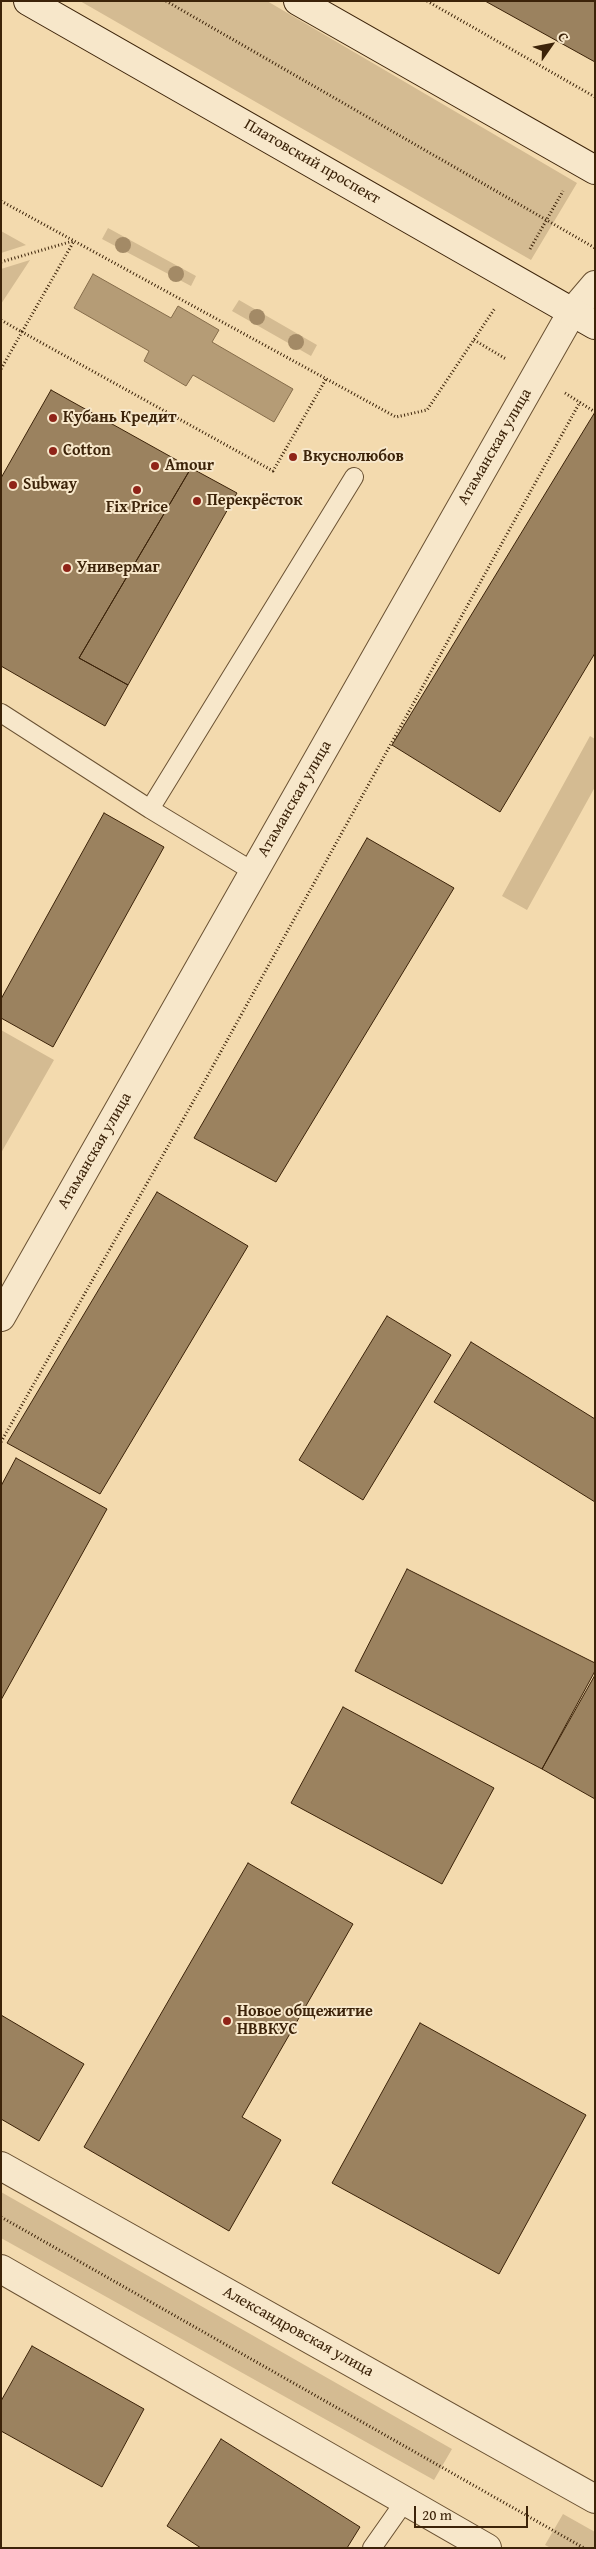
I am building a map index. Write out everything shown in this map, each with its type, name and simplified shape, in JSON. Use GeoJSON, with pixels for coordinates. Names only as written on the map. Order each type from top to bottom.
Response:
{"type":"FeatureCollection","features":[{"type":"Feature","properties":{"kind":"street","name":"Платовский проспект"},"geometry":{"type":"LineString","coordinates":[[28,1],[595,325]]}},
{"type":"Feature","properties":{"kind":"street"},"geometry":{"type":"LineString","coordinates":[[298,1],[595,170]]}},
{"type":"Feature","properties":{"kind":"street","name":"Атаманская улица"},"geometry":{"type":"LineString","coordinates":[[1,1317],[572,312],[595,285]]}},
{"type":"Feature","properties":{"kind":"street","name":"Александровская улица"},"geometry":{"type":"LineString","coordinates":[[1,2166],[595,2499]]}},
{"type":"Feature","properties":{"kind":"street"},"geometry":{"type":"LineString","coordinates":[[1,2269],[487,2548]]}},
{"type":"Feature","properties":{"kind":"lane"},"geometry":{"type":"LineString","coordinates":[[150,808],[354,477]]}},
{"type":"Feature","properties":{"kind":"lane"},"geometry":{"type":"LineString","coordinates":[[1,713],[254,872]]}},
{"type":"Feature","properties":{"kind":"lane"},"geometry":{"type":"LineString","coordinates":[[372,2548],[405,2501]]}},
{"type":"Feature","properties":{"kind":"path"},"geometry":{"type":"LineString","coordinates":[[166,1],[595,248]]}},
{"type":"Feature","properties":{"kind":"path"},"geometry":{"type":"LineString","coordinates":[[427,1],[595,97]]}},
{"type":"Feature","properties":{"kind":"path"},"geometry":{"type":"LineString","coordinates":[[1,201],[396,417],[427,410]]}},
{"type":"Feature","properties":{"kind":"path"},"geometry":{"type":"LineString","coordinates":[[1,262],[74,241]]}},
{"type":"Feature","properties":{"kind":"path"},"geometry":{"type":"LineString","coordinates":[[1,369],[74,241]]}},
{"type":"Feature","properties":{"kind":"path"},"geometry":{"type":"LineString","coordinates":[[1,320],[274,471],[326,378]]}},
{"type":"Feature","properties":{"kind":"path"},"geometry":{"type":"LineString","coordinates":[[1,1442],[198,1093],[580,402]]}},
{"type":"Feature","properties":{"kind":"path"},"geometry":{"type":"LineString","coordinates":[[1,2217],[584,2548]]}},
{"type":"Feature","properties":{"kind":"shaded area"},"geometry":{"type":"Polygon","coordinates":[[[80,1],[267,1],[577,183],[531,260],[80,1]]]}},
{"type":"Feature","properties":{"kind":"shaded area"},"geometry":{"type":"Polygon","coordinates":[[[108,228],[196,276],[191,286],[102,239],[108,228]]]}},
{"type":"Feature","properties":{"kind":"shaded area"},"geometry":{"type":"Polygon","coordinates":[[[1,231],[26,245],[1,253],[1,231]]]}},
{"type":"Feature","properties":{"kind":"shaded area"},"geometry":{"type":"Polygon","coordinates":[[[30,260],[1,304],[1,269],[30,260]]]}},
{"type":"Feature","properties":{"kind":"shaded area"},"geometry":{"type":"Polygon","coordinates":[[[93,274],[171,318],[178,306],[219,330],[212,342],[293,389],[274,422],[193,375],[186,386],[144,361],[149,351],[74,308],[93,274]]]}},
{"type":"Feature","properties":{"kind":"shaded area"},"geometry":{"type":"Polygon","coordinates":[[[239,300],[317,345],[311,356],[232,311],[239,300]]]}},
{"type":"Feature","properties":{"kind":"shaded area"},"geometry":{"type":"Polygon","coordinates":[[[590,736],[595,739],[595,787],[527,910],[502,896],[590,736]]]}},
{"type":"Feature","properties":{"kind":"shaded area"},"geometry":{"type":"Polygon","coordinates":[[[1,1030],[54,1060],[1,1153],[1,1030]]]}},
{"type":"Feature","properties":{"kind":"shaded area"},"geometry":{"type":"Polygon","coordinates":[[[1,2192],[452,2449],[434,2480],[1,2238],[1,2192]]]}},
{"type":"Feature","properties":{"kind":"shaded area"},"geometry":{"type":"Polygon","coordinates":[[[563,2514],[595,2532],[595,2548],[551,2548],[545,2545],[563,2514]]]}},
{"type":"Feature","properties":{"kind":"building"},"geometry":{"type":"Polygon","coordinates":[[[485,1],[595,1],[595,62],[485,1]]]}},
{"type":"Feature","properties":{"kind":"building","name":"Универмаг"},"geometry":{"type":"Polygon","coordinates":[[[51,390],[191,468],[79,658],[128,685],[105,726],[1,666],[1,478],[51,390]]]}},
{"type":"Feature","properties":{"kind":"building"},"geometry":{"type":"Polygon","coordinates":[[[595,412],[595,653],[500,812],[392,745],[595,412]]]}},
{"type":"Feature","properties":{"kind":"building"},"geometry":{"type":"Polygon","coordinates":[[[191,468],[237,493],[128,685],[79,658],[191,468]]]}},
{"type":"Feature","properties":{"kind":"building"},"geometry":{"type":"Polygon","coordinates":[[[104,813],[164,847],[53,1047],[1,1018],[1,999],[104,813]]]}},
{"type":"Feature","properties":{"kind":"building"},"geometry":{"type":"Polygon","coordinates":[[[367,838],[454,888],[276,1182],[194,1138],[367,838]]]}},
{"type":"Feature","properties":{"kind":"building"},"geometry":{"type":"Polygon","coordinates":[[[157,1192],[248,1246],[100,1494],[7,1443],[157,1192]]]}},
{"type":"Feature","properties":{"kind":"building"},"geometry":{"type":"Polygon","coordinates":[[[387,1316],[451,1355],[363,1500],[299,1460],[387,1316]]]}},
{"type":"Feature","properties":{"kind":"building"},"geometry":{"type":"Polygon","coordinates":[[[471,1342],[595,1419],[595,1502],[434,1402],[471,1342]]]}},
{"type":"Feature","properties":{"kind":"building"},"geometry":{"type":"Polygon","coordinates":[[[16,1458],[107,1509],[1,1700],[1,1486],[16,1458]]]}},
{"type":"Feature","properties":{"kind":"building"},"geometry":{"type":"Polygon","coordinates":[[[407,1569],[595,1663],[595,1671],[542,1769],[355,1671],[407,1569]]]}},
{"type":"Feature","properties":{"kind":"building"},"geometry":{"type":"Polygon","coordinates":[[[595,1675],[595,1799],[542,1769],[595,1675]]]}},
{"type":"Feature","properties":{"kind":"building"},"geometry":{"type":"Polygon","coordinates":[[[343,1707],[494,1788],[442,1884],[291,1803],[343,1707]]]}},
{"type":"Feature","properties":{"kind":"building","name":"Новое общежитие НВВКУС"},"geometry":{"type":"Polygon","coordinates":[[[248,1863],[353,1924],[242,2117],[281,2140],[229,2231],[84,2147],[248,1863]]]}},
{"type":"Feature","properties":{"kind":"building"},"geometry":{"type":"Polygon","coordinates":[[[1,2015],[84,2064],[39,2141],[1,2119],[1,2015]]]}},
{"type":"Feature","properties":{"kind":"building"},"geometry":{"type":"Polygon","coordinates":[[[420,2023],[586,2115],[499,2274],[332,2183],[420,2023]]]}},
{"type":"Feature","properties":{"kind":"building"},"geometry":{"type":"Polygon","coordinates":[[[32,2346],[144,2409],[102,2487],[1,2431],[1,2401],[32,2346]]]}},
{"type":"Feature","properties":{"kind":"building"},"geometry":{"type":"Polygon","coordinates":[[[221,2439],[360,2527],[347,2548],[201,2548],[167,2526],[221,2439]]]}},
{"type":"Feature","properties":{"kind":"place","name":"Кубань Кредит"},"geometry":{"type":"Point","coordinates":[53,418]}},
{"type":"Feature","properties":{"kind":"place","name":"Cotton"},"geometry":{"type":"Point","coordinates":[53,451]}},
{"type":"Feature","properties":{"kind":"place","name":"Вкуснолюбов"},"geometry":{"type":"Point","coordinates":[293,457]}},
{"type":"Feature","properties":{"kind":"place","name":"Amour"},"geometry":{"type":"Point","coordinates":[155,466]}},
{"type":"Feature","properties":{"kind":"place","name":"Subway"},"geometry":{"type":"Point","coordinates":[13,485]}},
{"type":"Feature","properties":{"kind":"place","name":"Fix Price"},"geometry":{"type":"Point","coordinates":[137,490]}},
{"type":"Feature","properties":{"kind":"place","name":"Перекрёсток"},"geometry":{"type":"Point","coordinates":[197,501]}},
{"type":"Feature","properties":{"kind":"place","name":"Универмаг"},"geometry":{"type":"Point","coordinates":[67,568]}},
{"type":"Feature","properties":{"kind":"place","name":"Новое общежитие НВВКУС"},"geometry":{"type":"Point","coordinates":[227,2021]}}]}
